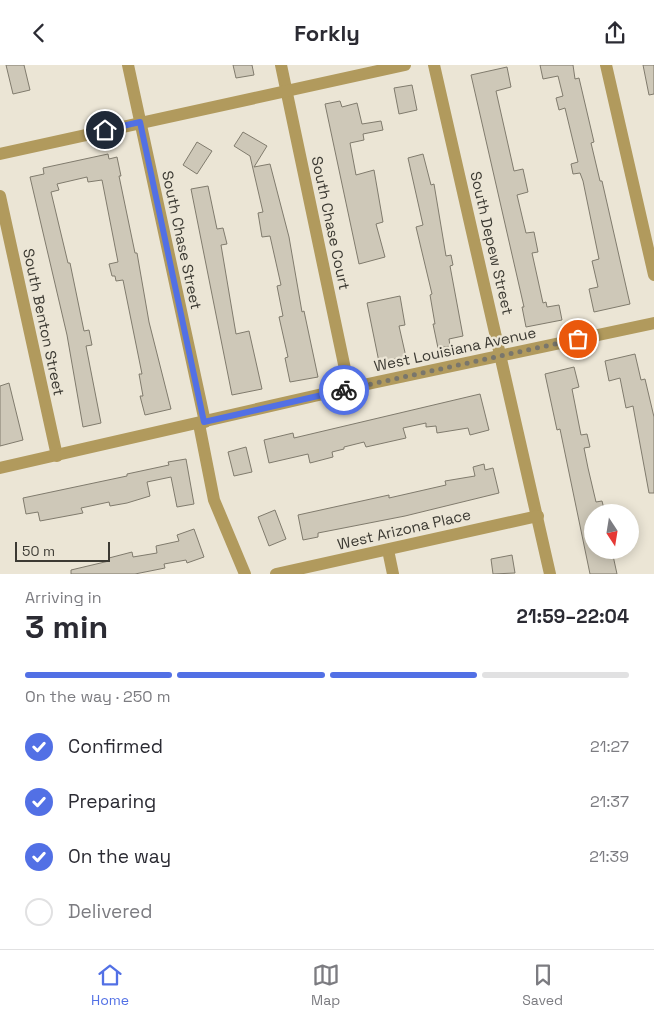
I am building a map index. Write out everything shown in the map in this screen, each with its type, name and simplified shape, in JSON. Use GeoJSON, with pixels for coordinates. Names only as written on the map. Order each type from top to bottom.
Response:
{"type":"FeatureCollection","features":[{"type":"Feature","properties":{"kind":"street","name":"South Chase Street"},"geometry":{"type":"LineString","coordinates":[[128,65],[202,423],[214,500],[245,574]]}},
{"type":"Feature","properties":{"kind":"street","name":"South Chase Court"},"geometry":{"type":"LineString","coordinates":[[281,65],[349,388]]}},
{"type":"Feature","properties":{"kind":"street"},"geometry":{"type":"LineString","coordinates":[[0,153],[405,65]]}},
{"type":"Feature","properties":{"kind":"street","name":"South Depew Street"},"geometry":{"type":"LineString","coordinates":[[434,65],[550,574]]}},
{"type":"Feature","properties":{"kind":"street"},"geometry":{"type":"LineString","coordinates":[[606,65],[654,275]]}},
{"type":"Feature","properties":{"kind":"street","name":"South Benton Street"},"geometry":{"type":"LineString","coordinates":[[0,196],[56,456]]}},
{"type":"Feature","properties":{"kind":"street","name":"West Louisiana Avenue"},"geometry":{"type":"LineString","coordinates":[[0,468],[349,388],[654,323]]}},
{"type":"Feature","properties":{"kind":"street","name":"West Arizona Place"},"geometry":{"type":"LineString","coordinates":[[276,574],[538,516]]}},
{"type":"Feature","properties":{"kind":"street"},"geometry":{"type":"LineString","coordinates":[[388,550],[393,574]]}},
{"type":"Feature","properties":{"kind":"building"},"geometry":{"type":"Polygon","coordinates":[[[6,65],[24,65],[30,90],[13,94],[6,65]]]}},
{"type":"Feature","properties":{"kind":"building"},"geometry":{"type":"Polygon","coordinates":[[[233,65],[252,65],[254,75],[236,78],[233,65]]]}},
{"type":"Feature","properties":{"kind":"building"},"geometry":{"type":"Polygon","coordinates":[[[540,65],[573,65],[575,79],[579,78],[594,142],[591,143],[600,181],[602,181],[630,304],[594,312],[589,289],[598,287],[592,261],[599,259],[583,181],[580,173],[573,174],[571,164],[578,162],[565,108],[559,110],[556,98],[563,96],[558,76],[543,79],[540,65]]]}},
{"type":"Feature","properties":{"kind":"building"},"geometry":{"type":"Polygon","coordinates":[[[643,65],[654,65],[654,94],[649,95],[643,65]]]}},
{"type":"Feature","properties":{"kind":"building"},"geometry":{"type":"Polygon","coordinates":[[[507,67],[511,87],[496,91],[514,171],[523,169],[528,192],[517,195],[526,233],[534,232],[538,252],[532,253],[543,303],[546,302],[547,307],[559,305],[562,320],[526,327],[522,307],[524,307],[471,75],[507,67]]]}},
{"type":"Feature","properties":{"kind":"building"},"geometry":{"type":"Polygon","coordinates":[[[412,85],[417,110],[399,114],[394,88],[412,85]]]}},
{"type":"Feature","properties":{"kind":"building"},"geometry":{"type":"Polygon","coordinates":[[[340,101],[342,107],[357,103],[362,124],[381,121],[383,130],[363,134],[364,140],[350,143],[356,175],[374,170],[383,222],[376,224],[385,257],[359,264],[325,104],[340,101]]]}},
{"type":"Feature","properties":{"kind":"building"},"geometry":{"type":"Polygon","coordinates":[[[243,132],[267,146],[254,167],[270,164],[289,237],[302,312],[304,311],[318,377],[290,382],[285,358],[288,357],[279,317],[283,316],[277,286],[281,285],[270,236],[262,237],[258,213],[263,212],[250,156],[234,146],[243,132]]]}},
{"type":"Feature","properties":{"kind":"building"},"geometry":{"type":"Polygon","coordinates":[[[197,142],[212,151],[197,174],[183,165],[197,142]]]}},
{"type":"Feature","properties":{"kind":"building"},"geometry":{"type":"Polygon","coordinates":[[[108,154],[109,159],[117,157],[121,176],[119,176],[135,253],[137,253],[149,322],[171,409],[145,415],[140,396],[143,396],[139,374],[142,374],[123,280],[116,281],[115,276],[112,276],[109,264],[118,262],[102,180],[88,182],[87,177],[57,184],[59,190],[51,192],[68,263],[70,263],[84,331],[89,330],[92,345],[86,346],[101,423],[83,427],[67,335],[30,177],[44,174],[43,168],[108,154]]]}},
{"type":"Feature","properties":{"kind":"building"},"geometry":{"type":"Polygon","coordinates":[[[423,154],[431,185],[434,184],[446,256],[451,255],[453,265],[450,266],[463,336],[449,339],[450,346],[438,348],[433,324],[435,324],[430,295],[432,294],[416,227],[423,225],[408,158],[423,154]]]}},
{"type":"Feature","properties":{"kind":"building"},"geometry":{"type":"Polygon","coordinates":[[[208,186],[217,229],[223,228],[227,244],[221,245],[236,334],[249,331],[262,389],[232,395],[191,189],[208,186]]]}},
{"type":"Feature","properties":{"kind":"building"},"geometry":{"type":"Polygon","coordinates":[[[400,296],[405,325],[399,326],[406,357],[379,362],[367,303],[400,296]]]}},
{"type":"Feature","properties":{"kind":"building"},"geometry":{"type":"Polygon","coordinates":[[[635,354],[641,380],[645,379],[654,417],[654,493],[649,493],[633,406],[626,408],[620,378],[609,381],[605,361],[635,354]]]}},
{"type":"Feature","properties":{"kind":"building"},"geometry":{"type":"Polygon","coordinates":[[[574,367],[579,387],[572,389],[581,435],[587,434],[590,447],[584,448],[588,468],[596,502],[602,501],[603,504],[584,504],[584,545],[560,429],[557,430],[545,374],[574,367]]]}},
{"type":"Feature","properties":{"kind":"building"},"geometry":{"type":"Polygon","coordinates":[[[9,383],[23,440],[0,446],[0,386],[9,383]]]}},
{"type":"Feature","properties":{"kind":"building"},"geometry":{"type":"Polygon","coordinates":[[[480,394],[489,430],[470,435],[468,428],[437,433],[436,426],[426,427],[426,423],[403,428],[406,438],[366,447],[364,442],[344,447],[344,449],[332,452],[333,457],[310,463],[308,454],[269,463],[264,440],[293,433],[294,438],[480,394]]]}},
{"type":"Feature","properties":{"kind":"building"},"geometry":{"type":"Polygon","coordinates":[[[246,447],[252,472],[234,476],[228,452],[246,447]]]}},
{"type":"Feature","properties":{"kind":"building"},"geometry":{"type":"Polygon","coordinates":[[[186,459],[194,504],[177,507],[171,477],[147,482],[150,496],[127,503],[110,506],[109,502],[81,508],[83,513],[40,521],[38,512],[26,514],[23,498],[127,476],[127,474],[169,465],[168,462],[186,459]]]}},
{"type":"Feature","properties":{"kind":"building"},"geometry":{"type":"Polygon","coordinates":[[[484,464],[485,470],[493,468],[499,493],[405,516],[318,533],[318,537],[303,540],[298,515],[389,495],[389,498],[446,485],[445,481],[475,476],[473,467],[484,464]]]}},
{"type":"Feature","properties":{"kind":"building"},"geometry":{"type":"Polygon","coordinates":[[[275,510],[286,539],[269,546],[258,517],[275,510]]]}},
{"type":"Feature","properties":{"kind":"building"},"geometry":{"type":"Polygon","coordinates":[[[194,529],[204,557],[187,563],[186,560],[164,564],[165,568],[135,574],[71,574],[71,570],[109,561],[109,558],[132,552],[133,557],[157,553],[156,546],[179,541],[177,535],[194,529]]]}},
{"type":"Feature","properties":{"kind":"building"},"geometry":{"type":"Polygon","coordinates":[[[512,555],[515,573],[493,574],[491,559],[512,555]]]}},
{"type":"Feature","properties":{"kind":"building"},"geometry":{"type":"Polygon","coordinates":[[[587,559],[614,559],[617,574],[590,574],[587,559]]]}},
{"type":"Feature","properties":{"kind":"way so far"},"geometry":{"type":"LineString","coordinates":[[344,390],[578,339]]}},
{"type":"Feature","properties":{"kind":"route"},"geometry":{"type":"LineString","coordinates":[[105,130],[140,122],[204,422],[344,390]]}}]}
